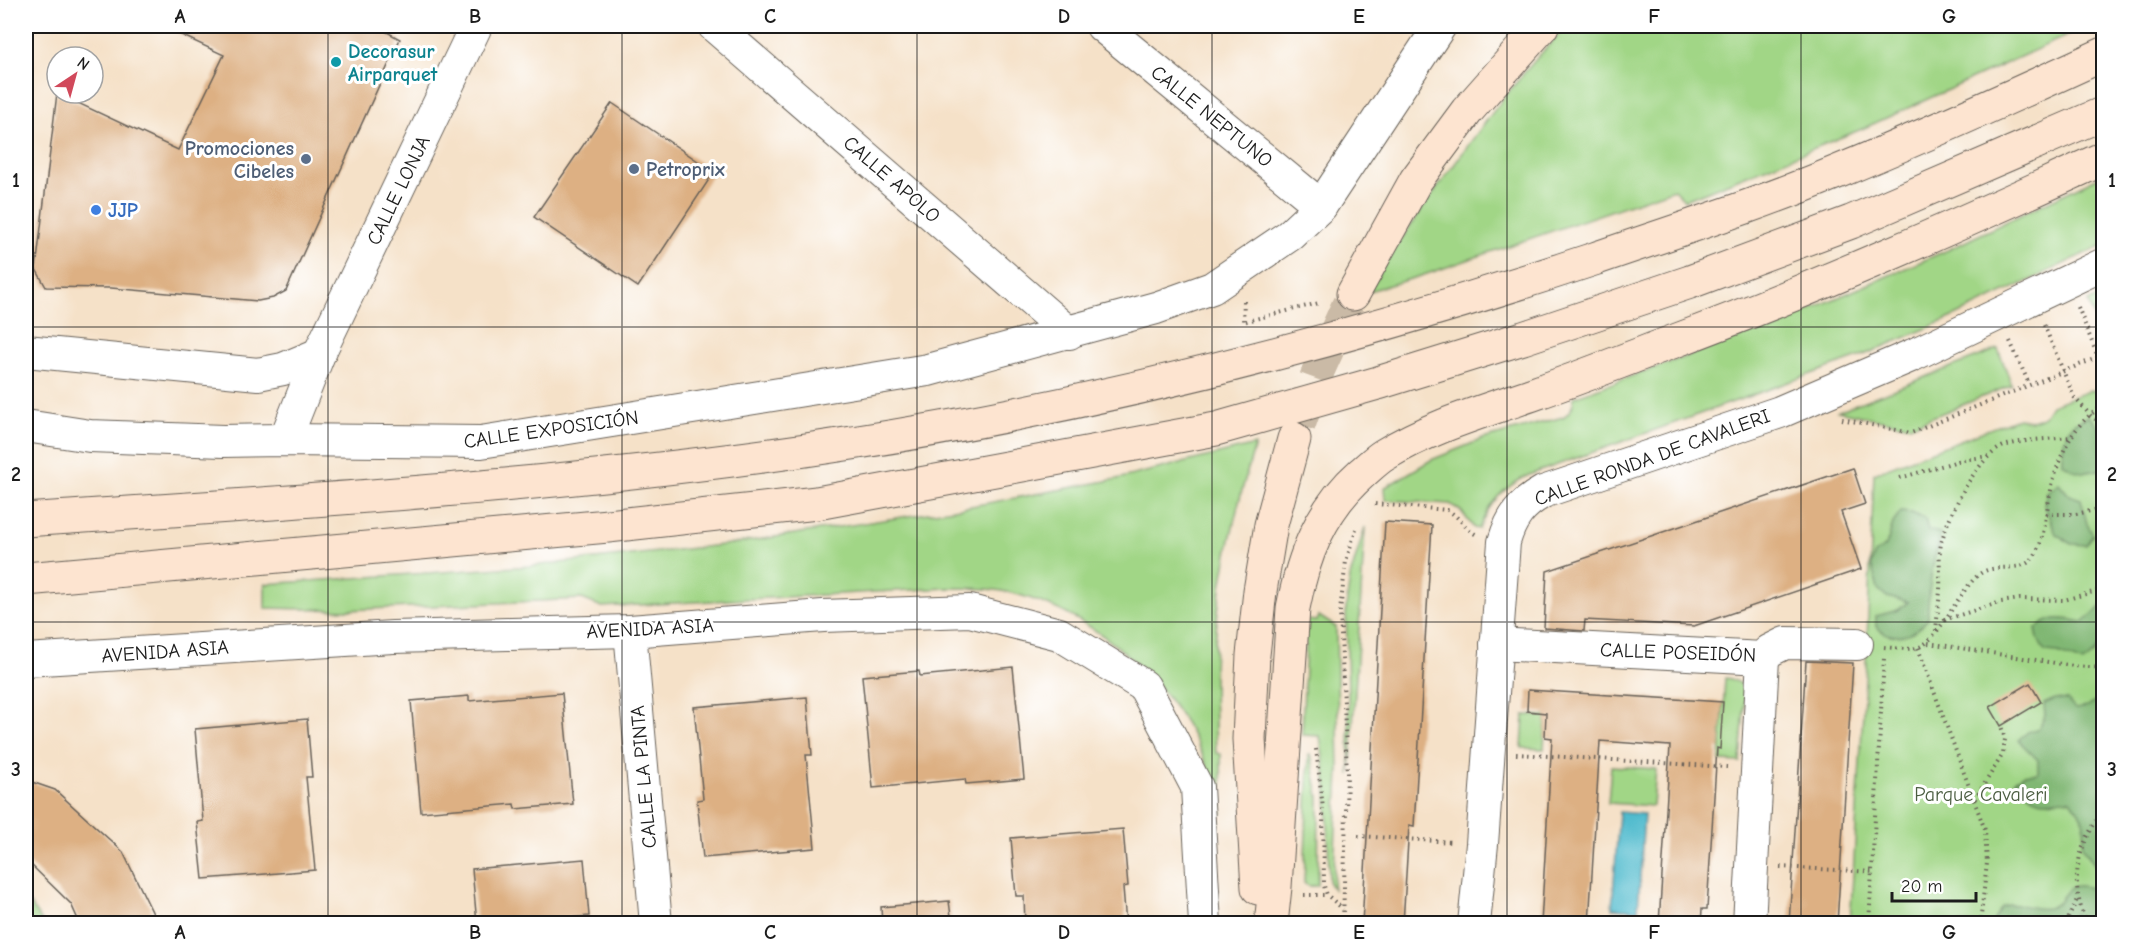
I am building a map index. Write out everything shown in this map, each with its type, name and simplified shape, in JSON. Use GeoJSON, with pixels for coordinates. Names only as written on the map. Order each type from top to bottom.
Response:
{"type":"FeatureCollection","features":[{"type":"Feature","properties":{"kind":"main road"},"geometry":{"type":"LineString","coordinates":[[1353,294],[1416,180],[1467,111],[1542,26]]}},
{"type":"Feature","properties":{"kind":"main road"},"geometry":{"type":"LineString","coordinates":[[26,520],[303,501],[589,477],[855,443],[1078,402],[1364,330],[1517,284],[1671,233],[1833,174],[2103,54]]}},
{"type":"Feature","properties":{"kind":"main road"},"geometry":{"type":"LineString","coordinates":[[26,579],[608,526],[817,503],[1216,429],[1378,383],[1523,338],[1690,282],[1851,222],[2103,113]]}},
{"type":"Feature","properties":{"kind":"main road"},"geometry":{"type":"LineString","coordinates":[[1271,924],[1293,608],[1297,586],[1314,536],[1332,505],[1357,478],[1383,455],[1442,425],[1551,388],[1770,305],[1963,223],[2103,158]]}},
{"type":"Feature","properties":{"kind":"main road"},"geometry":{"type":"LineString","coordinates":[[1260,924],[1249,739],[1253,655],[1260,591],[1271,525],[1294,439]]}},
{"type":"Feature","properties":{"kind":"street","name":"CALLE LONJA"},"geometry":{"type":"LineString","coordinates":[[290,427],[319,354],[476,26]]}},
{"type":"Feature","properties":{"kind":"street","name":"CALLE APOLO"},"geometry":{"type":"LineString","coordinates":[[714,26],[1069,333]]}},
{"type":"Feature","properties":{"kind":"street","name":"CALLE NEPTUNO"},"geometry":{"type":"LineString","coordinates":[[1102,26],[1321,206]]}},
{"type":"Feature","properties":{"kind":"street","name":"CALLE EXPOSICIÓN"},"geometry":{"type":"LineString","coordinates":[[26,426],[90,436],[223,441],[290,427],[481,442],[928,370],[1069,333],[1156,308],[1212,288],[1290,235],[1321,206],[1440,26]]}},
{"type":"Feature","properties":{"kind":"street","name":"CALLE RONDA DE CAVALERI"},"geometry":{"type":"LineString","coordinates":[[1474,924],[1504,542],[1516,513],[1528,500],[1543,492],[1780,412],[1912,355],[2103,264]]}},
{"type":"Feature","properties":{"kind":"street"},"geometry":{"type":"LineString","coordinates":[[26,351],[258,374],[283,369],[319,354]]}},
{"type":"Feature","properties":{"kind":"street"},"geometry":{"type":"LineString","coordinates":[[258,374],[271,381],[293,405],[290,427]]}},
{"type":"Feature","properties":{"kind":"street","name":"AVENIDA ASIA"},"geometry":{"type":"LineString","coordinates":[[26,660],[393,637],[630,631],[823,616],[970,611],[1059,634],[1144,686],[1197,787],[1205,924]]}},
{"type":"Feature","properties":{"kind":"street","name":"CALLE LA PINTA"},"geometry":{"type":"LineString","coordinates":[[630,631],[656,924]]}},
{"type":"Feature","properties":{"kind":"street","name":"CALLE POSEIDÓN"},"geometry":{"type":"LineString","coordinates":[[1496,644],[1763,658],[1769,651],[1785,643],[1871,646]]}},
{"type":"Feature","properties":{"kind":"street"},"geometry":{"type":"LineString","coordinates":[[1749,924],[1763,658]]}},
{"type":"Feature","properties":{"kind":"path"},"geometry":{"type":"LineString","coordinates":[[2068,281],[2097,357]]}},
{"type":"Feature","properties":{"kind":"path"},"geometry":{"type":"LineString","coordinates":[[2032,298],[2073,397],[2103,425]]}},
{"type":"Feature","properties":{"kind":"path"},"geometry":{"type":"LineString","coordinates":[[1243,322],[1318,303]]}},
{"type":"Feature","properties":{"kind":"path"},"geometry":{"type":"LineString","coordinates":[[1998,315],[2029,384]]}},
{"type":"Feature","properties":{"kind":"path"},"geometry":{"type":"LineString","coordinates":[[1833,417],[1911,433],[2103,355]]}},
{"type":"Feature","properties":{"kind":"path"},"geometry":{"type":"LineString","coordinates":[[1869,924],[1874,872],[1871,646],[1918,648],[1928,643],[1965,590],[1982,572],[2026,565],[2034,558],[2040,546],[2056,468],[2072,437],[2103,406]]}},
{"type":"Feature","properties":{"kind":"path"},"geometry":{"type":"LineString","coordinates":[[1936,632],[1941,546],[1945,532],[1972,475],[1989,455],[2002,447],[2028,441],[2072,437]]}},
{"type":"Feature","properties":{"kind":"path"},"geometry":{"type":"LineString","coordinates":[[1900,478],[1958,461],[1989,455]]}},
{"type":"Feature","properties":{"kind":"path"},"geometry":{"type":"LineString","coordinates":[[1368,504],[1447,510],[1474,534],[1504,542]]}},
{"type":"Feature","properties":{"kind":"path"},"geometry":{"type":"LineString","coordinates":[[2046,514],[2076,514],[2103,508]]}},
{"type":"Feature","properties":{"kind":"path"},"geometry":{"type":"LineString","coordinates":[[1342,924],[1347,774],[1340,611],[1346,561],[1356,528]]}},
{"type":"Feature","properties":{"kind":"path"},"geometry":{"type":"LineString","coordinates":[[1944,620],[2001,602],[2020,599],[2064,600],[2103,589]]}},
{"type":"Feature","properties":{"kind":"path"},"geometry":{"type":"LineString","coordinates":[[1928,643],[2074,666],[2103,668]]}},
{"type":"Feature","properties":{"kind":"path"},"geometry":{"type":"LineString","coordinates":[[1918,648],[1985,830],[1987,863],[1980,924]]}},
{"type":"Feature","properties":{"kind":"path"},"geometry":{"type":"LineString","coordinates":[[1975,799],[2003,754],[2005,739],[2001,726]]}},
{"type":"Feature","properties":{"kind":"path"},"geometry":{"type":"LineString","coordinates":[[1316,745],[1321,781],[1324,886],[1327,895],[1343,909]]}},
{"type":"Feature","properties":{"kind":"path"},"geometry":{"type":"LineString","coordinates":[[1488,752],[1757,769]]}},
{"type":"Feature","properties":{"kind":"path"},"geometry":{"type":"LineString","coordinates":[[2087,924],[2078,897],[2078,856],[2086,836],[2103,810]]}},
{"type":"Feature","properties":{"kind":"path"},"geometry":{"type":"LineString","coordinates":[[1358,836],[1482,844]]}},
{"type":"Feature","properties":{"kind":"path"},"geometry":{"type":"LineString","coordinates":[[1752,865],[1874,872]]}},
{"type":"Feature","properties":{"kind":"path"},"geometry":{"type":"LineString","coordinates":[[1298,895],[1327,895]]}},
{"type":"Feature","properties":{"kind":"path"},"geometry":{"type":"LineString","coordinates":[[2066,924],[2078,897]]}},
{"type":"Feature","properties":{"kind":"green space"},"geometry":{"type":"Polygon","coordinates":[[[1567,26],[2088,26],[1862,129],[1685,200],[1674,189],[1421,276],[1369,291],[1410,227],[1481,129],[1522,76],[1567,26]]]}},
{"type":"Feature","properties":{"kind":"green space"},"geometry":{"type":"Polygon","coordinates":[[[2103,175],[2103,245],[1951,318],[1859,357],[1529,475],[1498,496],[1479,529],[1474,528],[1461,511],[1450,504],[1385,500],[1384,488],[1431,460],[1483,439],[1563,417],[1571,409],[1574,397],[1781,322],[1950,249],[2103,175]]]}},
{"type":"Feature","properties":{"kind":"green space"},"geometry":{"type":"Polygon","coordinates":[[[2103,294],[2103,340],[2088,302],[2103,294]]]}},
{"type":"Feature","properties":{"kind":"green space"},"geometry":{"type":"Polygon","coordinates":[[[1998,349],[2012,385],[1910,426],[1838,411],[1998,349]]]}},
{"type":"Feature","properties":{"kind":"green space","name":"Parque Cavaleri"},"geometry":{"type":"Polygon","coordinates":[[[2091,390],[2103,393],[2103,923],[1850,924],[1866,664],[1874,473],[2018,418],[2031,421],[2038,419],[2044,416],[2051,405],[2091,390]]]}},
{"type":"Feature","properties":{"kind":"green space"},"geometry":{"type":"Polygon","coordinates":[[[2089,416],[2103,432],[2103,469],[2082,472],[2073,470],[2063,463],[2063,446],[2069,428],[2089,416]]]}},
{"type":"Feature","properties":{"kind":"green space"},"geometry":{"type":"Polygon","coordinates":[[[1255,445],[1239,500],[1227,556],[1215,641],[1216,753],[1221,754],[1222,814],[1209,772],[1193,736],[1176,708],[1155,682],[1105,638],[1077,620],[1047,605],[1008,592],[948,588],[602,607],[582,599],[348,610],[265,608],[265,584],[531,566],[731,544],[966,507],[1117,479],[1255,445]]]}},
{"type":"Feature","properties":{"kind":"green space"},"geometry":{"type":"Polygon","coordinates":[[[2059,483],[2069,495],[2081,499],[2087,524],[2093,535],[2086,545],[2072,544],[2056,534],[2044,504],[2047,492],[2059,483]]]}},
{"type":"Feature","properties":{"kind":"green space"},"geometry":{"type":"Polygon","coordinates":[[[1901,512],[1912,513],[1925,519],[1928,530],[1940,533],[1940,536],[1931,579],[1928,619],[1916,630],[1896,636],[1876,627],[1876,616],[1898,610],[1908,602],[1887,597],[1878,589],[1871,564],[1875,554],[1886,546],[1893,523],[1901,512]]]}},
{"type":"Feature","properties":{"kind":"green space"},"geometry":{"type":"Polygon","coordinates":[[[1365,527],[1350,775],[1346,607],[1350,577],[1365,527]]]}},
{"type":"Feature","properties":{"kind":"green space"},"geometry":{"type":"Polygon","coordinates":[[[2101,607],[2103,608],[2102,639],[2091,657],[2083,663],[2058,653],[2045,652],[2036,629],[2042,624],[2052,619],[2083,622],[2101,607]]]}},
{"type":"Feature","properties":{"kind":"green space"},"geometry":{"type":"Polygon","coordinates":[[[1319,616],[1336,627],[1339,771],[1333,889],[1329,883],[1327,785],[1320,736],[1302,735],[1307,620],[1317,621],[1319,616]]]}},
{"type":"Feature","properties":{"kind":"green space"},"geometry":{"type":"Polygon","coordinates":[[[1725,678],[1739,683],[1745,696],[1740,762],[1720,761],[1725,678]]]}},
{"type":"Feature","properties":{"kind":"green space"},"geometry":{"type":"Polygon","coordinates":[[[2103,695],[2103,923],[2091,923],[2074,914],[2062,923],[1992,923],[2002,907],[2020,905],[2048,908],[2059,902],[2069,889],[2081,886],[2091,888],[2101,883],[2099,871],[2082,846],[2083,822],[2071,800],[2042,801],[2029,794],[2015,780],[2025,774],[2038,773],[2038,760],[2018,740],[2028,732],[2039,728],[2045,716],[2044,704],[2055,699],[2067,700],[2075,709],[2088,707],[2103,695]]]}},
{"type":"Feature","properties":{"kind":"green space"},"geometry":{"type":"Polygon","coordinates":[[[1524,715],[1546,716],[1544,749],[1522,748],[1524,715]]]}},
{"type":"Feature","properties":{"kind":"green space"},"geometry":{"type":"Polygon","coordinates":[[[1309,754],[1311,754],[1319,796],[1318,885],[1312,886],[1304,883],[1309,754]]]}},
{"type":"Feature","properties":{"kind":"green space"},"geometry":{"type":"Polygon","coordinates":[[[1611,766],[1656,769],[1653,806],[1608,803],[1611,766]]]}},
{"type":"Feature","properties":{"kind":"green space"},"geometry":{"type":"Polygon","coordinates":[[[26,901],[30,904],[43,923],[26,923],[26,901]]]}},
{"type":"Feature","properties":{"kind":"water"},"geometry":{"type":"Polygon","coordinates":[[[1619,812],[1644,814],[1638,910],[1612,908],[1619,812]]]}},
{"type":"Feature","properties":{"kind":"building"},"geometry":{"type":"Polygon","coordinates":[[[162,26],[376,26],[400,39],[286,291],[273,298],[258,301],[111,288],[46,287],[36,269],[56,105],[82,105],[178,150],[224,55],[162,26]]]}},
{"type":"Feature","properties":{"kind":"building"},"geometry":{"type":"Polygon","coordinates":[[[612,103],[714,172],[638,287],[534,217],[612,103]]]}},
{"type":"Feature","properties":{"kind":"building"},"geometry":{"type":"Polygon","coordinates":[[[1853,468],[1865,504],[1841,512],[1861,569],[1694,626],[1585,620],[1584,631],[1544,628],[1547,571],[1853,468]]]}},
{"type":"Feature","properties":{"kind":"building"},"geometry":{"type":"Polygon","coordinates":[[[1385,522],[1432,525],[1414,826],[1409,825],[1403,924],[1362,924],[1385,522]]]}},
{"type":"Feature","properties":{"kind":"building"},"geometry":{"type":"Polygon","coordinates":[[[1806,661],[1853,663],[1837,924],[1789,924],[1806,661]]]}},
{"type":"Feature","properties":{"kind":"building"},"geometry":{"type":"Polygon","coordinates":[[[1013,667],[1024,779],[966,784],[965,779],[873,788],[862,676],[919,671],[920,676],[1013,667]]]}},
{"type":"Feature","properties":{"kind":"building"},"geometry":{"type":"Polygon","coordinates":[[[2030,683],[2041,702],[2001,726],[1990,707],[2030,683]]]}},
{"type":"Feature","properties":{"kind":"building"},"geometry":{"type":"Polygon","coordinates":[[[1528,690],[1723,702],[1720,749],[1717,748],[1707,909],[1702,909],[1701,924],[1659,924],[1670,746],[1600,741],[1589,924],[1541,924],[1552,738],[1545,737],[1546,713],[1527,711],[1528,690]]]}},
{"type":"Feature","properties":{"kind":"building"},"geometry":{"type":"Polygon","coordinates":[[[562,693],[573,804],[515,809],[514,804],[421,812],[411,701],[469,696],[469,701],[562,693]]]}},
{"type":"Feature","properties":{"kind":"building"},"geometry":{"type":"Polygon","coordinates":[[[807,697],[812,755],[806,755],[815,848],[703,858],[697,800],[703,799],[694,707],[807,697]]]}},
{"type":"Feature","properties":{"kind":"building"},"geometry":{"type":"Polygon","coordinates":[[[307,719],[312,777],[306,777],[315,870],[203,879],[197,822],[203,821],[195,729],[307,719]]]}},
{"type":"Feature","properties":{"kind":"building"},"geometry":{"type":"Polygon","coordinates":[[[26,780],[55,790],[123,852],[158,924],[80,924],[71,904],[26,860],[26,780]]]}},
{"type":"Feature","properties":{"kind":"building"},"geometry":{"type":"Polygon","coordinates":[[[1123,829],[1128,886],[1123,887],[1126,924],[1025,924],[1024,896],[1016,896],[1011,838],[1123,829]]]}},
{"type":"Feature","properties":{"kind":"building"},"geometry":{"type":"Polygon","coordinates":[[[584,859],[589,916],[511,924],[477,924],[472,869],[584,859]]]}},
{"type":"Feature","properties":{"kind":"building"},"geometry":{"type":"Polygon","coordinates":[[[949,901],[952,924],[882,924],[881,907],[949,901]]]}},
{"type":"Feature","properties":{"kind":"tunnel"},"geometry":{"type":"LineString","coordinates":[[1299,425],[1319,369],[1353,294]]}},
{"type":"Feature","properties":{"kind":"place","name":"Decorasur Airparquet"},"geometry":{"type":"Point","coordinates":[336,62]}},
{"type":"Feature","properties":{"kind":"place","name":"Promociones Cibeles"},"geometry":{"type":"Point","coordinates":[306,159]}},
{"type":"Feature","properties":{"kind":"place","name":"Petroprix"},"geometry":{"type":"Point","coordinates":[634,169]}},
{"type":"Feature","properties":{"kind":"place","name":"JJP"},"geometry":{"type":"Point","coordinates":[96,210]}}]}
